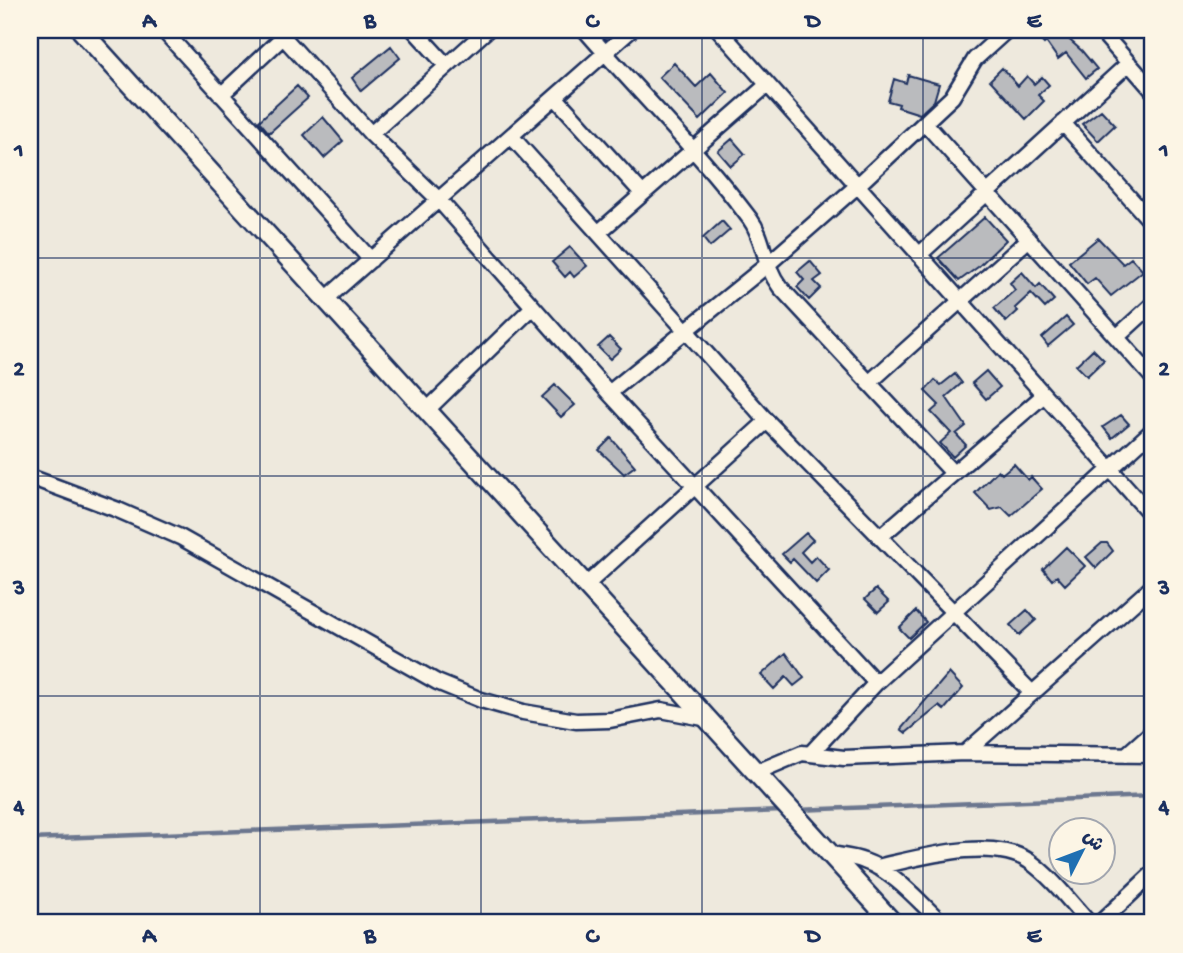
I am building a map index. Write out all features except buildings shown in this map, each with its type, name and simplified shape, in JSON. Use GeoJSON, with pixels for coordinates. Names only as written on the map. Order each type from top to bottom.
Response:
{"type":"FeatureCollection","features":[{"type":"Feature","properties":{"kind":"main road"},"geometry":{"type":"LineString","coordinates":[[80,30],[893,923]]}},
{"type":"Feature","properties":{"kind":"street"},"geometry":{"type":"LineString","coordinates":[[163,30],[371,260]]}},
{"type":"Feature","properties":{"kind":"street"},"geometry":{"type":"LineString","coordinates":[[414,30],[446,65]]}},
{"type":"Feature","properties":{"kind":"street"},"geometry":{"type":"LineString","coordinates":[[371,134],[487,30]]}},
{"type":"Feature","properties":{"kind":"street"},"geometry":{"type":"LineString","coordinates":[[585,30],[752,222],[767,265],[780,287],[953,474]]}},
{"type":"Feature","properties":{"kind":"street"},"geometry":{"type":"LineString","coordinates":[[326,299],[631,30]]}},
{"type":"Feature","properties":{"kind":"street"},"geometry":{"type":"LineString","coordinates":[[719,30],[1153,517]]}},
{"type":"Feature","properties":{"kind":"street"},"geometry":{"type":"LineString","coordinates":[[609,393],[767,265],[857,186],[952,97],[975,59],[1007,30]]}},
{"type":"Feature","properties":{"kind":"street"},"geometry":{"type":"LineString","coordinates":[[1100,30],[1153,90]]}},
{"type":"Feature","properties":{"kind":"street"},"geometry":{"type":"LineString","coordinates":[[221,95],[280,33],[371,134],[439,200],[609,393],[876,683]]}},
{"type":"Feature","properties":{"kind":"street"},"geometry":{"type":"LineString","coordinates":[[919,255],[1129,63]]}},
{"type":"Feature","properties":{"kind":"street"},"geometry":{"type":"LineString","coordinates":[[598,233],[767,85]]}},
{"type":"Feature","properties":{"kind":"street"},"geometry":{"type":"LineString","coordinates":[[556,98],[642,193]]}},
{"type":"Feature","properties":{"kind":"street"},"geometry":{"type":"LineString","coordinates":[[925,123],[1153,378]]}},
{"type":"Feature","properties":{"kind":"street"},"geometry":{"type":"LineString","coordinates":[[1063,123],[1153,224]]}},
{"type":"Feature","properties":{"kind":"street"},"geometry":{"type":"LineString","coordinates":[[511,136],[767,421],[1032,694]]}},
{"type":"Feature","properties":{"kind":"street"},"geometry":{"type":"LineString","coordinates":[[869,383],[1029,239]]}},
{"type":"Feature","properties":{"kind":"street"},"geometry":{"type":"LineString","coordinates":[[1118,336],[1153,304]]}},
{"type":"Feature","properties":{"kind":"street"},"geometry":{"type":"LineString","coordinates":[[427,410],[533,307]]}},
{"type":"Feature","properties":{"kind":"street"},"geometry":{"type":"LineString","coordinates":[[880,537],[1044,395]]}},
{"type":"Feature","properties":{"kind":"street"},"geometry":{"type":"LineString","coordinates":[[585,586],[767,421]]}},
{"type":"Feature","properties":{"kind":"street"},"geometry":{"type":"LineString","coordinates":[[811,753],[876,683],[1153,430]]}},
{"type":"Feature","properties":{"kind":"street"},"geometry":{"type":"LineString","coordinates":[[30,477],[180,537],[437,682],[481,700],[523,712],[576,720],[610,720],[661,710],[709,719]]}},
{"type":"Feature","properties":{"kind":"street"},"geometry":{"type":"LineString","coordinates":[[965,753],[1153,586]]}},
{"type":"Feature","properties":{"kind":"street"},"geometry":{"type":"LineString","coordinates":[[1126,755],[1153,731]]}},
{"type":"Feature","properties":{"kind":"street"},"geometry":{"type":"LineString","coordinates":[[757,772],[795,755],[811,753],[844,758],[965,753],[1153,755]]}},
{"type":"Feature","properties":{"kind":"street"},"geometry":{"type":"LineString","coordinates":[[877,867],[984,849],[1009,852],[1029,862],[1089,923]]}},
{"type":"Feature","properties":{"kind":"street"},"geometry":{"type":"LineString","coordinates":[[831,854],[863,860],[877,867],[892,877],[942,923]]}},
{"type":"Feature","properties":{"kind":"street"},"geometry":{"type":"LineString","coordinates":[[1100,923],[1153,873]]}},
{"type":"Feature","properties":{"kind":"waterway"},"geometry":{"type":"LineString","coordinates":[[797,810],[1153,796]]}},
{"type":"Feature","properties":{"kind":"waterway"},"geometry":{"type":"LineString","coordinates":[[30,839],[784,811]]}}]}
